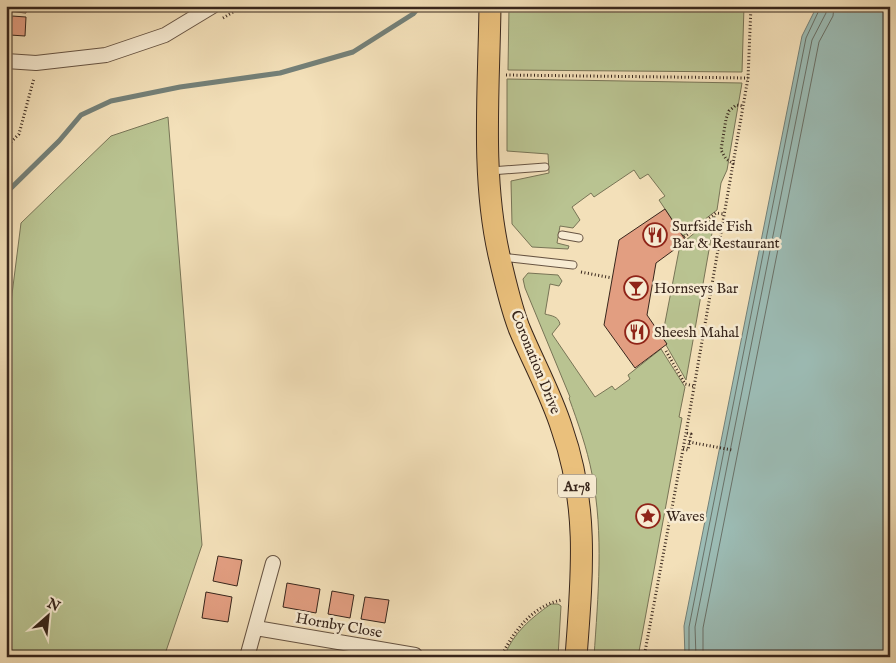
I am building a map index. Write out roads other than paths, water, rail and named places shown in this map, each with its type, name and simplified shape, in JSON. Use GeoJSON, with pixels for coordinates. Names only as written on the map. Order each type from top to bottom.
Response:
{"type":"FeatureCollection","features":[{"type":"Feature","properties":{"kind":"main road","name":"Coronation Drive"},"geometry":{"type":"LineString","coordinates":[[490,6],[488,171],[495,234],[518,326],[553,402],[563,430],[575,476],[580,505],[582,544],[576,657]]}},
{"type":"Feature","properties":{"kind":"street"},"geometry":{"type":"LineString","coordinates":[[6,61],[36,63],[106,55],[165,34],[213,6]]}},
{"type":"Feature","properties":{"kind":"street"},"geometry":{"type":"LineString","coordinates":[[247,657],[273,563]]}},
{"type":"Feature","properties":{"kind":"street","name":"Hornby Close"},"geometry":{"type":"LineString","coordinates":[[256,628],[415,655]]}},
{"type":"Feature","properties":{"kind":"lane"},"geometry":{"type":"LineString","coordinates":[[488,171],[545,166]]}},
{"type":"Feature","properties":{"kind":"lane"},"geometry":{"type":"LineString","coordinates":[[562,235],[579,238]]}},
{"type":"Feature","properties":{"kind":"lane"},"geometry":{"type":"LineString","coordinates":[[499,256],[573,266]]}},
{"type":"Feature","properties":{"kind":"water"},"geometry":{"type":"Polygon","coordinates":[[[817,6],[890,6],[890,657],[685,657],[684,626],[802,36],[817,6]]]}},
{"type":"Feature","properties":{"kind":"waterway"},"geometry":{"type":"LineString","coordinates":[[6,193],[59,141],[81,115],[111,101],[180,87],[280,73],[353,52],[413,14],[420,6]]}},
{"type":"Feature","properties":{"kind":"place","name":"Surfside Fish Bar & Restaurant"},"geometry":{"type":"Point","coordinates":[655,235]}},
{"type":"Feature","properties":{"kind":"place","name":"Hornseys Bar"},"geometry":{"type":"Point","coordinates":[636,288]}},
{"type":"Feature","properties":{"kind":"place","name":"Sheesh Mahal"},"geometry":{"type":"Point","coordinates":[637,332]}},
{"type":"Feature","properties":{"kind":"place","name":"Waves"},"geometry":{"type":"Point","coordinates":[648,516]}}]}
